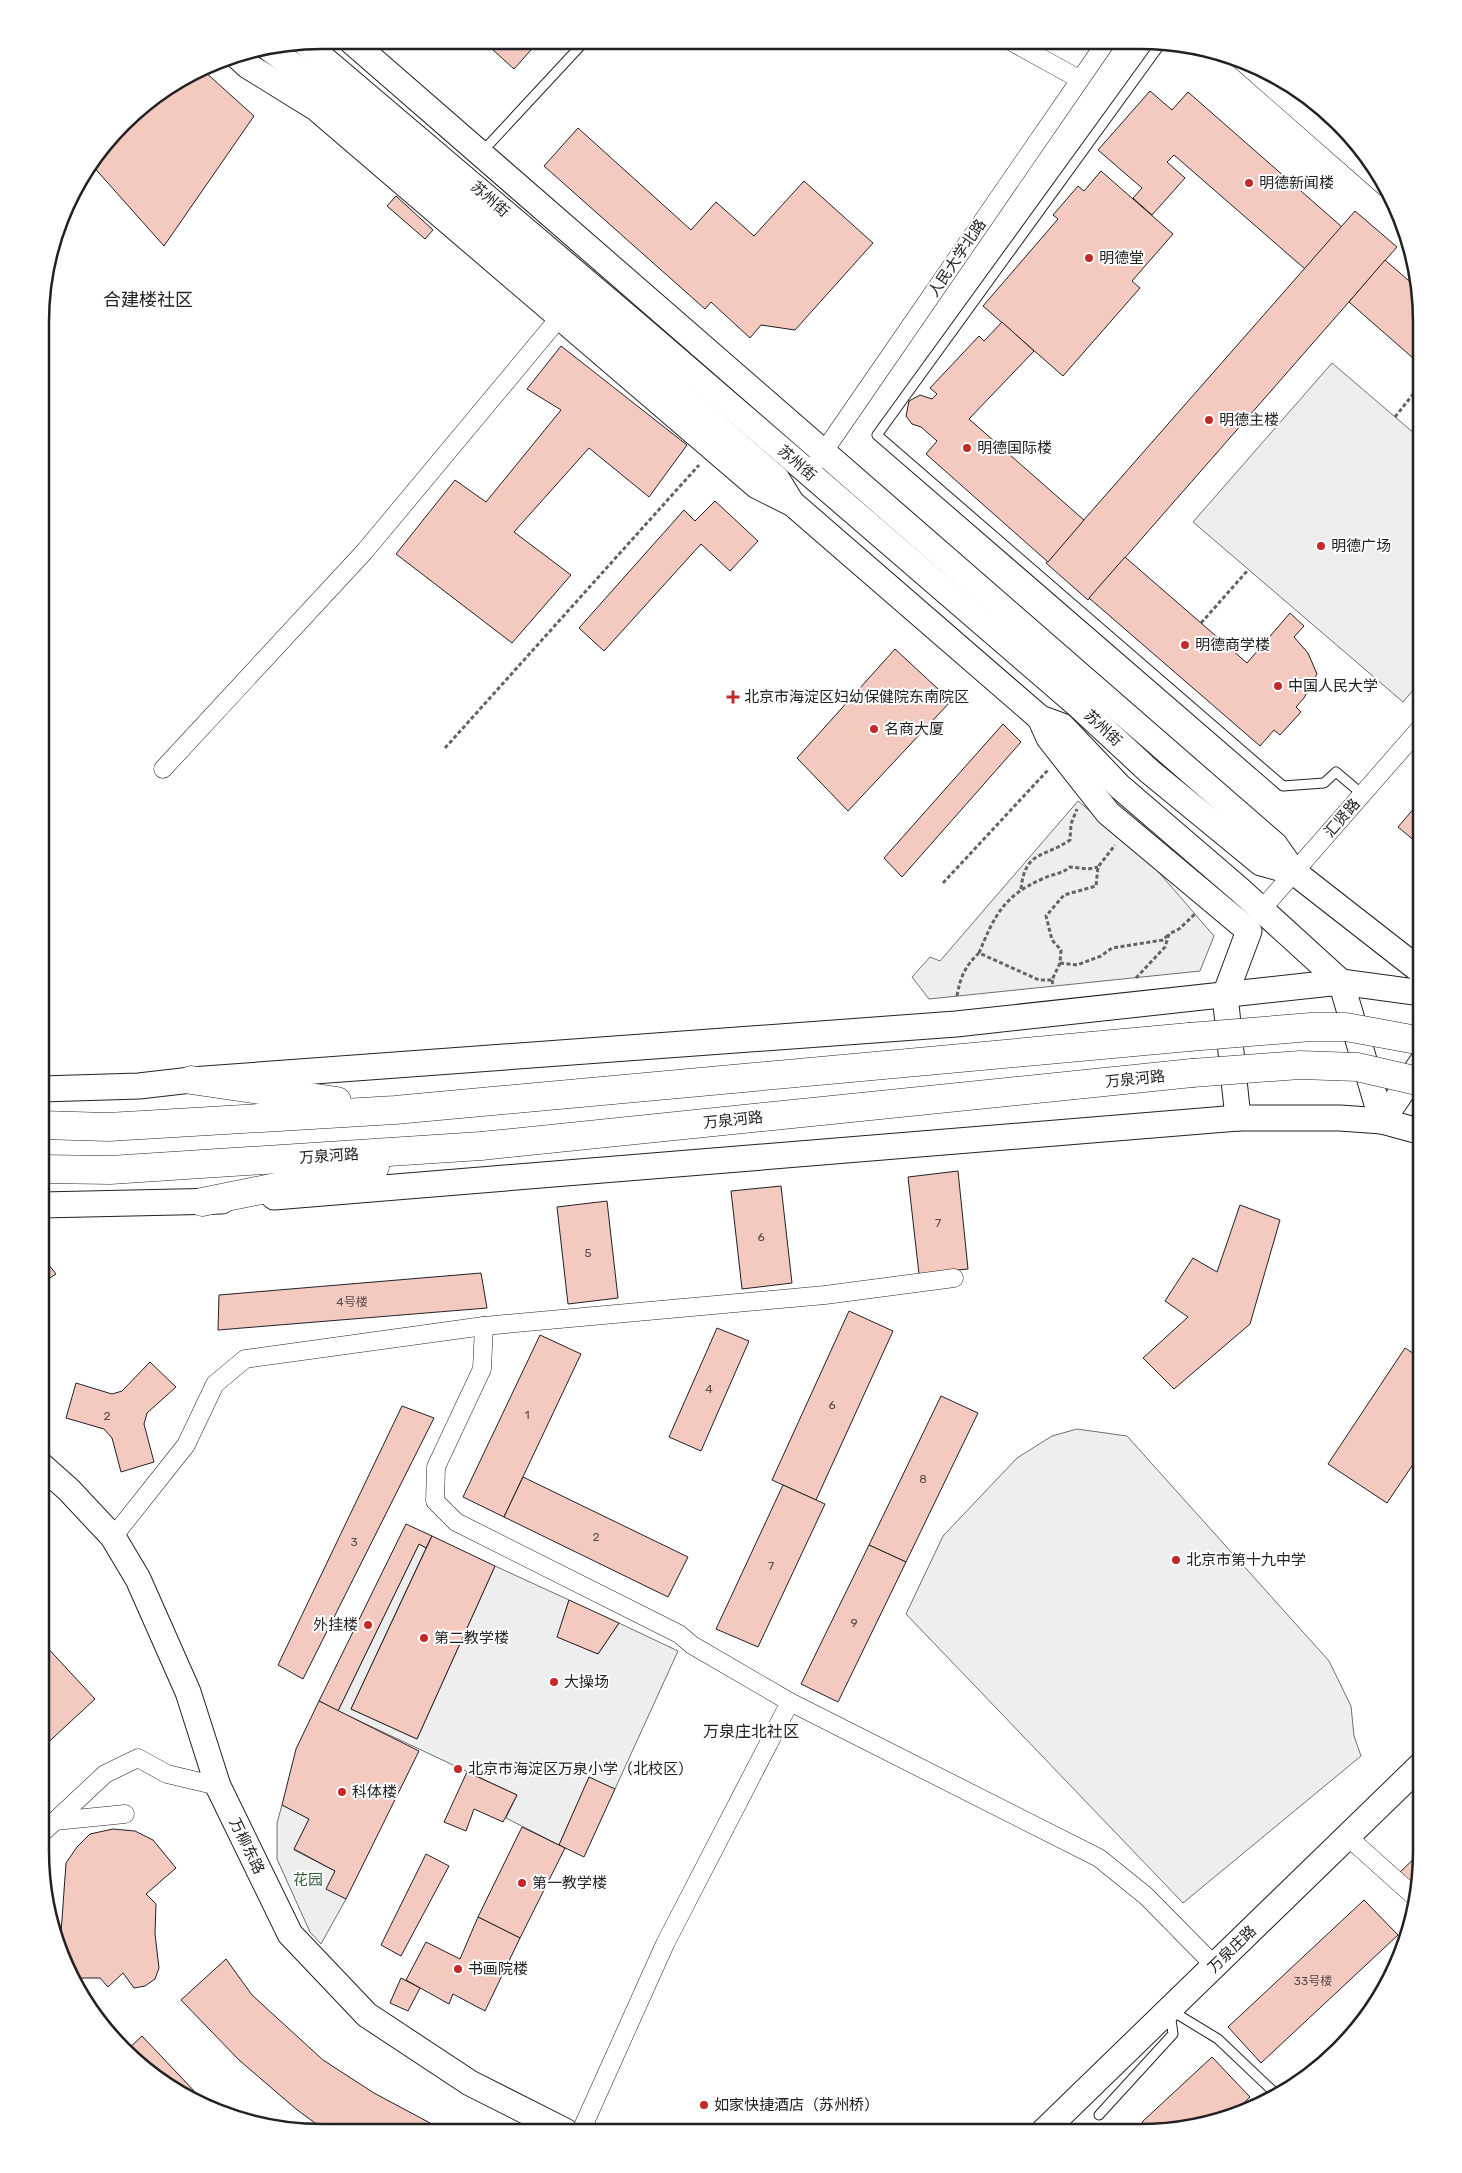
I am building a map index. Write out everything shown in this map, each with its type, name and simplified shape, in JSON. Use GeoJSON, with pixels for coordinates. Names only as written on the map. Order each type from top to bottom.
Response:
{"type":"FeatureCollection","features":[{"type":"Feature","properties":{"kind":"highway"},"geometry":{"type":"LineString","coordinates":[[49,1125],[108,1127],[395,1110],[1311,1027],[1346,1027],[1413,1039]]}},
{"type":"Feature","properties":{"kind":"highway","name":"万泉河路"},"geometry":{"type":"LineString","coordinates":[[49,1169],[110,1170],[480,1146],[1192,1073],[1300,1065],[1357,1067],[1413,1080]]}},
{"type":"Feature","properties":{"kind":"highway"},"geometry":{"type":"LineString","coordinates":[[191,1080],[395,1110]]}},
{"type":"Feature","properties":{"kind":"highway"},"geometry":{"type":"LineString","coordinates":[[202,1202],[480,1146]]}},
{"type":"Feature","properties":{"kind":"street","name":"苏州街"},"geometry":{"type":"LineString","coordinates":[[312,49],[1079,706],[1156,777],[1261,863],[1294,872]]}},
{"type":"Feature","properties":{"kind":"street","name":"苏州街"},"geometry":{"type":"LineString","coordinates":[[360,49],[1275,845],[1294,872],[1413,965]]}},
{"type":"Feature","properties":{"kind":"street"},"geometry":{"type":"LineString","coordinates":[[1025,49],[1080,78]]}},
{"type":"Feature","properties":{"kind":"street","name":"人民大学北路"},"geometry":{"type":"LineString","coordinates":[[808,473],[1101,49]]}},
{"type":"Feature","properties":{"kind":"street","name":"苏州街"},"geometry":{"type":"LineString","coordinates":[[276,53],[356,111],[748,453],[777,479],[793,504]]}},
{"type":"Feature","properties":{"kind":"street","name":"苏州街"},"geometry":{"type":"LineString","coordinates":[[242,61],[316,108],[757,486],[793,504],[1040,718],[1062,726],[1119,786],[1262,909],[1341,982]]}},
{"type":"Feature","properties":{"kind":"street"},"geometry":{"type":"LineString","coordinates":[[1260,77],[1360,161]]}},
{"type":"Feature","properties":{"kind":"street"},"geometry":{"type":"LineString","coordinates":[[163,769],[365,550],[560,317]]}},
{"type":"Feature","properties":{"kind":"street","name":"苏州街"},"geometry":{"type":"LineString","coordinates":[[1040,718],[1049,738],[1108,812],[1249,931],[1225,995]]}},
{"type":"Feature","properties":{"kind":"street","name":"汇贤路"},"geometry":{"type":"LineString","coordinates":[[1262,909],[1413,736]]}},
{"type":"Feature","properties":{"kind":"street"},"geometry":{"type":"LineString","coordinates":[[49,1089],[139,1086],[191,1080],[956,1024],[1341,982],[1413,991]]}},
{"type":"Feature","properties":{"kind":"street"},"geometry":{"type":"LineString","coordinates":[[1341,982],[1382,1121]]}},
{"type":"Feature","properties":{"kind":"street"},"geometry":{"type":"LineString","coordinates":[[1225,995],[1238,1118]]}},
{"type":"Feature","properties":{"kind":"street"},"geometry":{"type":"LineString","coordinates":[[1382,1121],[1413,1075]]}},
{"type":"Feature","properties":{"kind":"street"},"geometry":{"type":"LineString","coordinates":[[49,1205],[202,1202],[1238,1118],[1340,1118],[1382,1121],[1413,1130]]}},
{"type":"Feature","properties":{"kind":"street"},"geometry":{"type":"LineString","coordinates":[[113,1537],[186,1445],[215,1384],[244,1359],[484,1326],[825,1295],[954,1278]]}},
{"type":"Feature","properties":{"kind":"street"},"geometry":{"type":"LineString","coordinates":[[484,1326],[482,1369],[436,1467],[435,1501],[456,1522],[679,1634],[692,1645],[790,1702],[1099,1858],[1146,1896],[1215,1966]]}},
{"type":"Feature","properties":{"kind":"street","name":"万柳东路"},"geometry":{"type":"LineString","coordinates":[[49,1472],[69,1490],[113,1537],[138,1579],[188,1692],[218,1786],[290,1934],[367,2015],[470,2083],[551,2124]]}},
{"type":"Feature","properties":{"kind":"street"},"geometry":{"type":"LineString","coordinates":[[585,2124],[665,1944],[790,1702]]}},
{"type":"Feature","properties":{"kind":"street"},"geometry":{"type":"LineString","coordinates":[[49,1826],[105,1774],[138,1758],[167,1774],[218,1786]]}},
{"type":"Feature","properties":{"kind":"street","name":"万泉庄路"},"geometry":{"type":"LineString","coordinates":[[1051,2124],[1413,1773]]}},
{"type":"Feature","properties":{"kind":"street"},"geometry":{"type":"LineString","coordinates":[[55,1821],[125,1814]]}},
{"type":"Feature","properties":{"kind":"street"},"geometry":{"type":"LineString","coordinates":[[1348,1837],[1410,1893]]}},
{"type":"Feature","properties":{"kind":"lane"},"geometry":{"type":"LineString","coordinates":[[480,153],[577,49]]}},
{"type":"Feature","properties":{"kind":"lane"},"geometry":{"type":"LineString","coordinates":[[1157,49],[877,435],[1283,786],[1324,783],[1336,772],[1362,794]]}},
{"type":"Feature","properties":{"kind":"lane"},"geometry":{"type":"LineString","coordinates":[[1169,2010],[1218,2038],[1272,2090]]}},
{"type":"Feature","properties":{"kind":"lane"},"geometry":{"type":"LineString","coordinates":[[1098,2115],[1173,2034],[1169,2010]]}},
{"type":"Feature","properties":{"kind":"path"},"geometry":{"type":"LineString","coordinates":[[1395,417],[1413,394]]}},
{"type":"Feature","properties":{"kind":"path"},"geometry":{"type":"LineString","coordinates":[[445,748],[713,448]]}},
{"type":"Feature","properties":{"kind":"path"},"geometry":{"type":"LineString","coordinates":[[1201,623],[1248,570]]}},
{"type":"Feature","properties":{"kind":"path"},"geometry":{"type":"LineString","coordinates":[[943,884],[1049,768]]}},
{"type":"Feature","properties":{"kind":"path"},"geometry":{"type":"LineString","coordinates":[[1020,890],[1023,872],[1029,862],[1039,854],[1060,847],[1070,840],[1072,818],[1075,811],[1082,805]]}},
{"type":"Feature","properties":{"kind":"path"},"geometry":{"type":"LineString","coordinates":[[1053,986],[1052,980],[1060,963],[1061,950],[1052,940],[1046,916],[1064,895],[1096,886],[1098,867],[1116,844]]}},
{"type":"Feature","properties":{"kind":"path"},"geometry":{"type":"LineString","coordinates":[[956,996],[960,979],[967,964],[978,953],[992,921],[1006,903],[1020,890],[1042,879],[1065,872],[1070,867],[1088,869],[1098,867]]}},
{"type":"Feature","properties":{"kind":"path"},"geometry":{"type":"LineString","coordinates":[[1060,963],[1076,965],[1101,956],[1112,948],[1163,940],[1169,934],[1179,929],[1195,914]]}},
{"type":"Feature","properties":{"kind":"path"},"geometry":{"type":"LineString","coordinates":[[1136,978],[1165,947],[1169,934]]}},
{"type":"Feature","properties":{"kind":"path"},"geometry":{"type":"LineString","coordinates":[[978,953],[1039,980],[1052,980]]}},
{"type":"Feature","properties":{"kind":"green space"},"geometry":{"type":"Polygon","coordinates":[[[1078,801],[1150,862],[1214,936],[1200,971],[929,999],[912,977],[930,957],[940,961],[1078,801]]]}},
{"type":"Feature","properties":{"kind":"green space"},"geometry":{"type":"Polygon","coordinates":[[[1077,1429],[1127,1436],[1329,1661],[1351,1706],[1354,1736],[1361,1756],[1183,1903],[906,1614],[943,1536],[1017,1458],[1052,1436],[1077,1429]]]}},
{"type":"Feature","properties":{"kind":"green space","name":"大操场"},"geometry":{"type":"Polygon","coordinates":[[[419,1544],[426,1548],[351,1709],[417,1739],[495,1566],[569,1600],[558,1637],[598,1654],[619,1623],[678,1651],[615,1789],[589,1778],[559,1845],[506,1818],[517,1795],[338,1711],[419,1544]]]}},
{"type":"Feature","properties":{"kind":"green space","name":"花园"},"geometry":{"type":"Polygon","coordinates":[[[282,1805],[309,1819],[294,1850],[335,1871],[327,1889],[346,1899],[321,1944],[310,1932],[277,1859],[277,1823],[282,1805]]]}},
{"type":"Feature","properties":{"kind":"shaded area","name":"明德广场"},"geometry":{"type":"Polygon","coordinates":[[[1332,363],[1413,432],[1413,690],[1403,702],[1193,522],[1332,363]]]}},
{"type":"Feature","properties":{"kind":"building"},"geometry":{"type":"Polygon","coordinates":[[[492,49],[532,49],[514,69],[492,49]]]}},
{"type":"Feature","properties":{"kind":"building"},"geometry":{"type":"Polygon","coordinates":[[[208,74],[254,116],[164,246],[96,169],[116,142],[142,116],[185,85],[208,74]]]}},
{"type":"Feature","properties":{"kind":"building","name":"明德新闻楼"},"geometry":{"type":"Polygon","coordinates":[[[1150,91],[1172,110],[1188,92],[1342,227],[1305,269],[1174,155],[1167,162],[1185,178],[1152,215],[1133,198],[1142,188],[1098,150],[1150,91]]]}},
{"type":"Feature","properties":{"kind":"building"},"geometry":{"type":"Polygon","coordinates":[[[578,128],[691,230],[716,202],[754,236],[804,181],[873,243],[795,330],[761,325],[750,338],[711,302],[705,309],[544,166],[578,128]]]}},
{"type":"Feature","properties":{"kind":"building","name":"明德堂"},"geometry":{"type":"Polygon","coordinates":[[[1101,171],[1173,234],[1132,281],[1140,288],[1063,376],[983,306],[1058,219],[1053,215],[1078,186],[1084,191],[1101,171]]]}},
{"type":"Feature","properties":{"kind":"building"},"geometry":{"type":"Polygon","coordinates":[[[396,196],[433,230],[425,239],[387,206],[396,196]]]}},
{"type":"Feature","properties":{"kind":"building","name":"明德主楼"},"geometry":{"type":"Polygon","coordinates":[[[1355,211],[1397,247],[1088,600],[1046,563],[1355,211]]]}},
{"type":"Feature","properties":{"kind":"building"},"geometry":{"type":"Polygon","coordinates":[[[1385,260],[1410,282],[1413,304],[1413,358],[1349,302],[1385,260]]]}},
{"type":"Feature","properties":{"kind":"building","name":"明德国际楼"},"geometry":{"type":"Polygon","coordinates":[[[1002,322],[1034,351],[969,419],[1084,520],[1048,562],[926,454],[937,441],[921,427],[912,424],[906,416],[909,401],[920,395],[932,399],[937,394],[930,388],[979,336],[984,341],[1002,322]]]}},
{"type":"Feature","properties":{"kind":"building"},"geometry":{"type":"Polygon","coordinates":[[[561,346],[687,445],[649,497],[589,448],[514,532],[571,575],[512,643],[396,554],[455,480],[486,502],[561,410],[527,389],[561,346]]]}},
{"type":"Feature","properties":{"kind":"building"},"geometry":{"type":"Polygon","coordinates":[[[715,501],[758,541],[730,571],[701,544],[604,651],[579,628],[684,510],[695,521],[715,501]]]}},
{"type":"Feature","properties":{"kind":"building","name":"明德商学楼"},"geometry":{"type":"Polygon","coordinates":[[[1125,557],[1247,663],[1290,613],[1304,626],[1294,637],[1308,653],[1317,674],[1304,698],[1296,707],[1301,712],[1280,735],[1274,730],[1260,746],[1089,598],[1125,557]]]}},
{"type":"Feature","properties":{"kind":"building","name":"名商大厦"},"geometry":{"type":"Polygon","coordinates":[[[895,649],[951,701],[848,811],[797,758],[895,649]]]}},
{"type":"Feature","properties":{"kind":"building"},"geometry":{"type":"Polygon","coordinates":[[[1003,724],[1021,742],[902,877],[884,858],[1003,724]]]}},
{"type":"Feature","properties":{"kind":"building"},"geometry":{"type":"Polygon","coordinates":[[[1413,810],[1413,840],[1398,827],[1413,810]]]}},
{"type":"Feature","properties":{"kind":"building"},"geometry":{"type":"Polygon","coordinates":[[[958,1171],[968,1269],[919,1274],[908,1177],[958,1171]]]}},
{"type":"Feature","properties":{"kind":"building"},"geometry":{"type":"Polygon","coordinates":[[[781,1186],[792,1283],[742,1289],[731,1191],[781,1186]]]}},
{"type":"Feature","properties":{"kind":"building"},"geometry":{"type":"Polygon","coordinates":[[[607,1201],[618,1298],[568,1304],[557,1207],[607,1201]]]}},
{"type":"Feature","properties":{"kind":"building"},"geometry":{"type":"Polygon","coordinates":[[[1240,1205],[1280,1220],[1250,1324],[1174,1389],[1143,1358],[1188,1317],[1165,1301],[1193,1258],[1217,1272],[1240,1205]]]}},
{"type":"Feature","properties":{"kind":"building"},"geometry":{"type":"Polygon","coordinates":[[[49,1265],[56,1274],[49,1279],[49,1265]]]}},
{"type":"Feature","properties":{"kind":"building"},"geometry":{"type":"Polygon","coordinates":[[[481,1273],[487,1308],[218,1330],[219,1295],[481,1273]]]}},
{"type":"Feature","properties":{"kind":"building"},"geometry":{"type":"Polygon","coordinates":[[[849,1311],[893,1331],[816,1500],[772,1480],[849,1311]]]}},
{"type":"Feature","properties":{"kind":"building"},"geometry":{"type":"Polygon","coordinates":[[[717,1328],[749,1341],[701,1451],[669,1437],[717,1328]]]}},
{"type":"Feature","properties":{"kind":"building"},"geometry":{"type":"Polygon","coordinates":[[[540,1335],[581,1354],[504,1517],[463,1497],[540,1335]]]}},
{"type":"Feature","properties":{"kind":"building"},"geometry":{"type":"Polygon","coordinates":[[[1405,1348],[1413,1353],[1413,1464],[1387,1503],[1328,1464],[1405,1348]]]}},
{"type":"Feature","properties":{"kind":"building"},"geometry":{"type":"Polygon","coordinates":[[[150,1362],[176,1387],[147,1413],[144,1424],[154,1462],[121,1472],[112,1438],[104,1429],[66,1418],[76,1383],[112,1394],[122,1391],[150,1362]]]}},
{"type":"Feature","properties":{"kind":"building"},"geometry":{"type":"Polygon","coordinates":[[[941,1396],[978,1413],[906,1562],[869,1545],[941,1396]]]}},
{"type":"Feature","properties":{"kind":"building"},"geometry":{"type":"Polygon","coordinates":[[[402,1406],[434,1418],[303,1679],[278,1665],[402,1406]]]}},
{"type":"Feature","properties":{"kind":"building"},"geometry":{"type":"Polygon","coordinates":[[[523,1477],[688,1557],[668,1597],[504,1517],[523,1477]]]}},
{"type":"Feature","properties":{"kind":"building"},"geometry":{"type":"Polygon","coordinates":[[[783,1485],[825,1504],[758,1647],[716,1629],[783,1485]]]}},
{"type":"Feature","properties":{"kind":"building","name":"外挂楼"},"geometry":{"type":"Polygon","coordinates":[[[406,1524],[432,1536],[426,1548],[419,1544],[338,1711],[319,1701],[406,1524]]]}},
{"type":"Feature","properties":{"kind":"building","name":"第二教学楼"},"geometry":{"type":"Polygon","coordinates":[[[432,1536],[495,1566],[417,1739],[351,1709],[432,1536]]]}},
{"type":"Feature","properties":{"kind":"building"},"geometry":{"type":"Polygon","coordinates":[[[869,1545],[906,1562],[838,1702],[801,1684],[869,1545]]]}},
{"type":"Feature","properties":{"kind":"building"},"geometry":{"type":"Polygon","coordinates":[[[569,1600],[619,1623],[598,1654],[557,1637],[569,1600]]]}},
{"type":"Feature","properties":{"kind":"building"},"geometry":{"type":"Polygon","coordinates":[[[49,1649],[95,1699],[49,1742],[49,1649]]]}},
{"type":"Feature","properties":{"kind":"building","name":"科体楼"},"geometry":{"type":"Polygon","coordinates":[[[319,1701],[419,1751],[346,1899],[326,1889],[335,1871],[294,1849],[309,1819],[282,1805],[296,1749],[319,1701]]]}},
{"type":"Feature","properties":{"kind":"building"},"geometry":{"type":"Polygon","coordinates":[[[467,1772],[517,1795],[503,1822],[474,1809],[466,1831],[444,1822],[467,1772]]]}},
{"type":"Feature","properties":{"kind":"building"},"geometry":{"type":"Polygon","coordinates":[[[589,1777],[615,1789],[584,1857],[559,1845],[589,1777]]]}},
{"type":"Feature","properties":{"kind":"building","name":"第一教学楼"},"geometry":{"type":"Polygon","coordinates":[[[522,1827],[565,1848],[520,1938],[478,1917],[522,1827]]]}},
{"type":"Feature","properties":{"kind":"building"},"geometry":{"type":"Polygon","coordinates":[[[113,1829],[135,1831],[153,1840],[176,1868],[146,1894],[156,1904],[155,1934],[159,1968],[155,1979],[145,1986],[134,1988],[123,1973],[108,1987],[100,1978],[80,1978],[63,1939],[61,1932],[66,1863],[77,1847],[90,1834],[113,1829]]]}},
{"type":"Feature","properties":{"kind":"building"},"geometry":{"type":"Polygon","coordinates":[[[426,1854],[449,1866],[401,1956],[381,1945],[426,1854]]]}},
{"type":"Feature","properties":{"kind":"building"},"geometry":{"type":"Polygon","coordinates":[[[1413,1860],[1411,1885],[1399,1873],[1413,1860]]]}},
{"type":"Feature","properties":{"kind":"building"},"geometry":{"type":"Polygon","coordinates":[[[1364,1900],[1398,1935],[1261,2063],[1228,2027],[1364,1900]]]}},
{"type":"Feature","properties":{"kind":"building","name":"书画院楼"},"geometry":{"type":"Polygon","coordinates":[[[478,1917],[520,1938],[485,2011],[453,1994],[449,2004],[406,1980],[426,1942],[460,1959],[478,1917]]]}},
{"type":"Feature","properties":{"kind":"building"},"geometry":{"type":"Polygon","coordinates":[[[226,1959],[252,1995],[323,2060],[374,2093],[432,2124],[316,2124],[239,2060],[181,2000],[226,1959]]]}},
{"type":"Feature","properties":{"kind":"building"},"geometry":{"type":"Polygon","coordinates":[[[401,1978],[420,1988],[408,2011],[390,2003],[401,1978]]]}},
{"type":"Feature","properties":{"kind":"building"},"geometry":{"type":"Polygon","coordinates":[[[142,2036],[197,2094],[156,2068],[131,2046],[142,2036]]]}},
{"type":"Feature","properties":{"kind":"building"},"geometry":{"type":"Polygon","coordinates":[[[1212,2057],[1250,2097],[1243,2104],[1228,2110],[1194,2119],[1158,2124],[1144,2124],[1142,2122],[1212,2057]]]}},
{"type":"Feature","properties":{"kind":"place","name":"明德新闻楼"},"geometry":{"type":"Point","coordinates":[1249,183]}},
{"type":"Feature","properties":{"kind":"place","name":"明德堂"},"geometry":{"type":"Point","coordinates":[1089,258]}},
{"type":"Feature","properties":{"kind":"place","name":"明德主楼"},"geometry":{"type":"Point","coordinates":[1209,420]}},
{"type":"Feature","properties":{"kind":"place","name":"明德国际楼"},"geometry":{"type":"Point","coordinates":[967,448]}},
{"type":"Feature","properties":{"kind":"place","name":"明德广场"},"geometry":{"type":"Point","coordinates":[1321,546]}},
{"type":"Feature","properties":{"kind":"place","name":"明德商学楼"},"geometry":{"type":"Point","coordinates":[1185,645]}},
{"type":"Feature","properties":{"kind":"place","name":"中国人民大学"},"geometry":{"type":"Point","coordinates":[1278,686]}},
{"type":"Feature","properties":{"kind":"place","name":"北京市海淀区妇幼保健院东南院区"},"geometry":{"type":"Point","coordinates":[733,697]}},
{"type":"Feature","properties":{"kind":"place","name":"名商大厦"},"geometry":{"type":"Point","coordinates":[874,729]}},
{"type":"Feature","properties":{"kind":"place","name":"北京市第十九中学"},"geometry":{"type":"Point","coordinates":[1176,1560]}},
{"type":"Feature","properties":{"kind":"place","name":"外挂楼"},"geometry":{"type":"Point","coordinates":[368,1625]}},
{"type":"Feature","properties":{"kind":"place","name":"第二教学楼"},"geometry":{"type":"Point","coordinates":[424,1638]}},
{"type":"Feature","properties":{"kind":"place","name":"大操场"},"geometry":{"type":"Point","coordinates":[554,1682]}},
{"type":"Feature","properties":{"kind":"place","name":"北京市海淀区万泉小学（北校区）"},"geometry":{"type":"Point","coordinates":[458,1769]}},
{"type":"Feature","properties":{"kind":"place","name":"科体楼"},"geometry":{"type":"Point","coordinates":[342,1792]}},
{"type":"Feature","properties":{"kind":"place","name":"第一教学楼"},"geometry":{"type":"Point","coordinates":[522,1883]}},
{"type":"Feature","properties":{"kind":"place","name":"书画院楼"},"geometry":{"type":"Point","coordinates":[458,1969]}},
{"type":"Feature","properties":{"kind":"place","name":"如家快捷酒店（苏州桥）"},"geometry":{"type":"Point","coordinates":[704,2105]}},
{"type":"Feature","properties":{"kind":"district","name":"合建楼社区"},"geometry":{"type":"Point","coordinates":[148,300]}},
{"type":"Feature","properties":{"kind":"district","name":"万泉庄北社区"},"geometry":{"type":"Point","coordinates":[751,1731]}}]}
